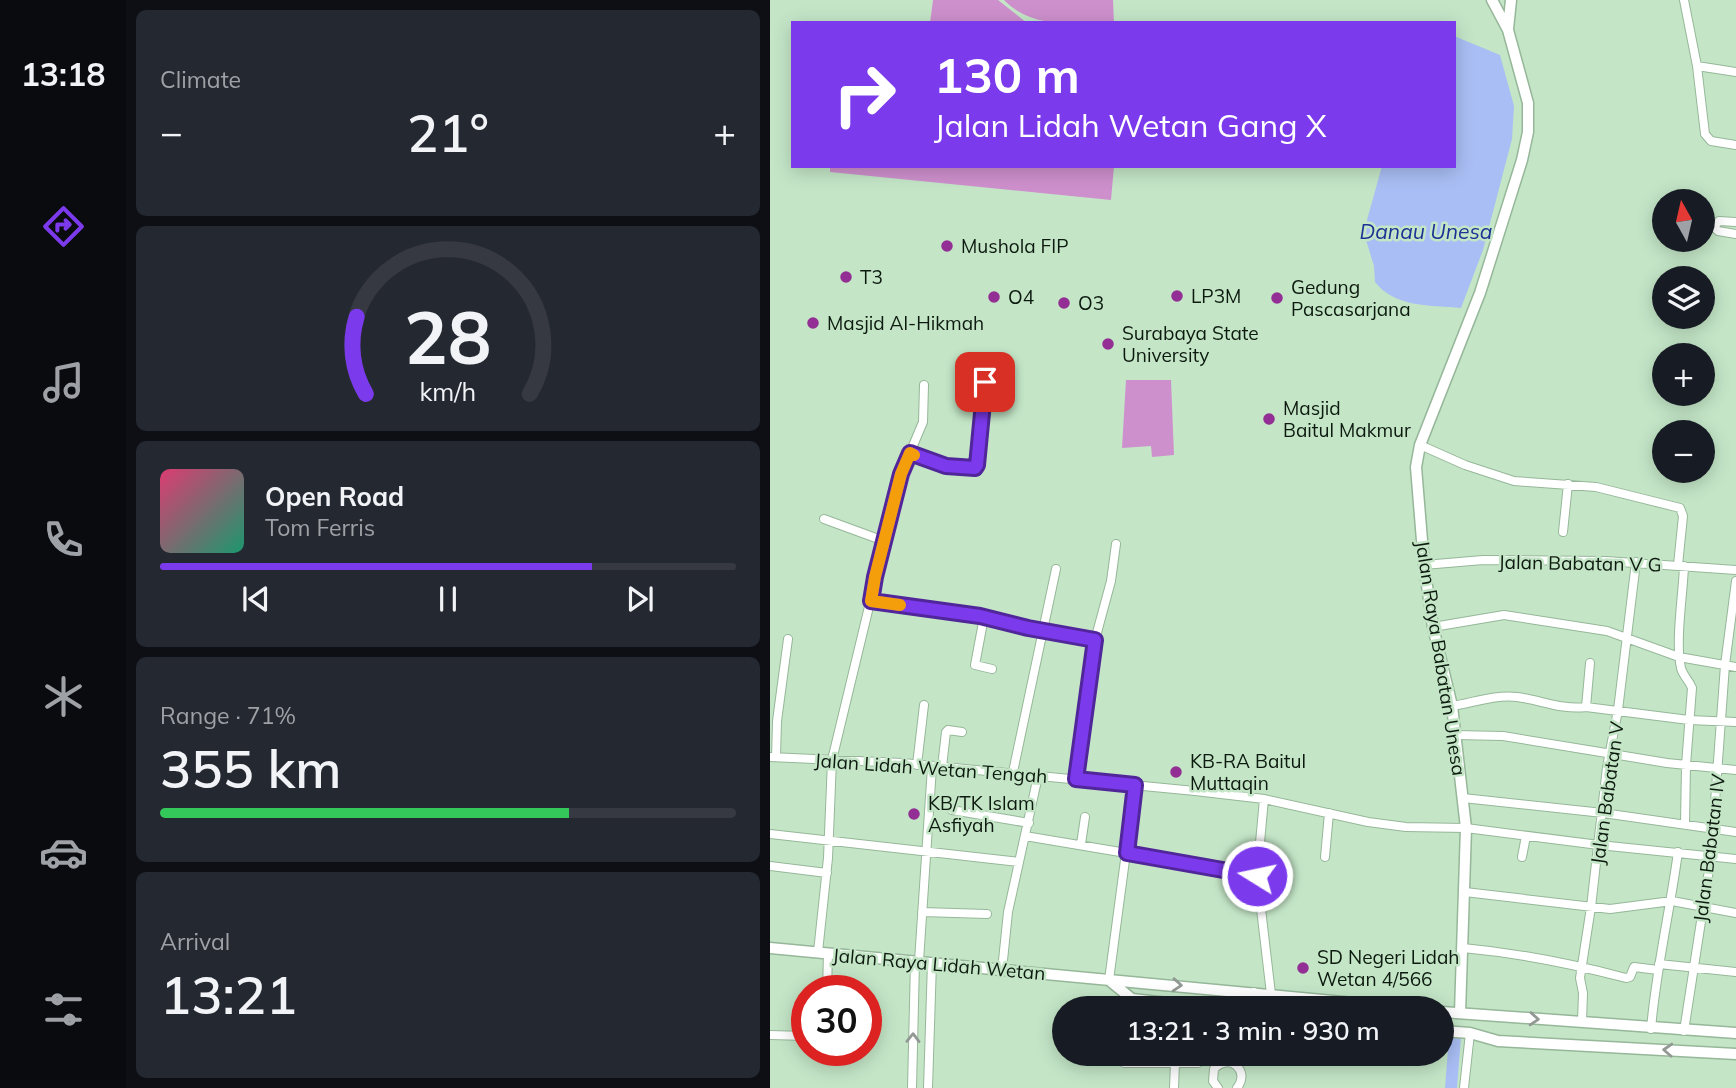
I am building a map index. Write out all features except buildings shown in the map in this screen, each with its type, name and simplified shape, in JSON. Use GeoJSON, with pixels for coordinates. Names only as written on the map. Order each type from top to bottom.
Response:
{"type":"FeatureCollection","features":[{"type":"Feature","properties":{"kind":"main road"},"geometry":{"type":"LineString","coordinates":[[1492,0],[1508,30]]}},
{"type":"Feature","properties":{"kind":"main road"},"geometry":{"type":"LineString","coordinates":[[1508,30],[1511,0]]}},
{"type":"Feature","properties":{"kind":"main road","name":"Jalan Raya Babatan Unesa"},"geometry":{"type":"LineString","coordinates":[[1470,1033],[1463,1014],[1466,828],[1452,706],[1433,627],[1423,565],[1416,467],[1420,445],[1479,293],[1528,132],[1528,103],[1508,30]]}},
{"type":"Feature","properties":{"kind":"main road","name":"Jalan Raya Lidah Wetan"},"geometry":{"type":"LineString","coordinates":[[770,947],[1290,996]]}},
{"type":"Feature","properties":{"kind":"main road","name":"Jalan Raya Lidah Wetan"},"geometry":{"type":"LineString","coordinates":[[1108,980],[1128,996]]}},
{"type":"Feature","properties":{"kind":"main road"},"geometry":{"type":"LineString","coordinates":[[1454,1013],[1736,1034]]}},
{"type":"Feature","properties":{"kind":"main road"},"geometry":{"type":"LineString","coordinates":[[1454,1032],[1470,1033],[1498,1041],[1736,1054]]}},
{"type":"Feature","properties":{"kind":"street"},"geometry":{"type":"LineString","coordinates":[[1684,0],[1697,66],[1705,134],[1711,141],[1736,145]]}},
{"type":"Feature","properties":{"kind":"street"},"geometry":{"type":"LineString","coordinates":[[1697,66],[1736,72]]}},
{"type":"Feature","properties":{"kind":"street"},"geometry":{"type":"LineString","coordinates":[[1736,222],[1718,221],[1714,228],[1718,232],[1736,234]]}},
{"type":"Feature","properties":{"kind":"street"},"geometry":{"type":"LineString","coordinates":[[910,453],[946,466],[975,468],[985,380]]}},
{"type":"Feature","properties":{"kind":"street"},"geometry":{"type":"LineString","coordinates":[[825,975],[823,953],[832,760],[901,474],[923,422],[924,385]]}},
{"type":"Feature","properties":{"kind":"street"},"geometry":{"type":"LineString","coordinates":[[1420,445],[1465,465],[1514,481],[1596,487],[1680,508],[1684,516],[1679,657],[1683,675],[1690,681],[1692,688],[1685,824]]}},
{"type":"Feature","properties":{"kind":"street"},"geometry":{"type":"LineString","coordinates":[[1563,532],[1568,484]]}},
{"type":"Feature","properties":{"kind":"street"},"geometry":{"type":"LineString","coordinates":[[824,519],[884,541]]}},
{"type":"Feature","properties":{"kind":"street"},"geometry":{"type":"LineString","coordinates":[[1076,779],[1095,640],[1111,581],[1116,544]]}},
{"type":"Feature","properties":{"kind":"street","name":"Jalan Babatan V G"},"geometry":{"type":"LineString","coordinates":[[1423,565],[1483,560],[1636,562],[1736,570]]}},
{"type":"Feature","properties":{"kind":"street","name":"Jalan Babatan V"},"geometry":{"type":"LineString","coordinates":[[1581,1022],[1583,993],[1580,978],[1609,753],[1628,638],[1636,562]]}},
{"type":"Feature","properties":{"kind":"street"},"geometry":{"type":"LineString","coordinates":[[1013,772],[1056,569]]}},
{"type":"Feature","properties":{"kind":"street","name":"Jalan Babatan IV"},"geometry":{"type":"LineString","coordinates":[[1684,1031],[1711,857],[1725,665],[1736,581]]}},
{"type":"Feature","properties":{"kind":"street"},"geometry":{"type":"LineString","coordinates":[[871,601],[984,617],[1095,640]]}},
{"type":"Feature","properties":{"kind":"street"},"geometry":{"type":"LineString","coordinates":[[1433,627],[1504,615],[1608,631],[1679,657],[1736,667]]}},
{"type":"Feature","properties":{"kind":"street"},"geometry":{"type":"LineString","coordinates":[[984,617],[975,665],[992,669]]}},
{"type":"Feature","properties":{"kind":"street"},"geometry":{"type":"LineString","coordinates":[[773,757],[788,639]]}},
{"type":"Feature","properties":{"kind":"street"},"geometry":{"type":"LineString","coordinates":[[1586,707],[1590,663]]}},
{"type":"Feature","properties":{"kind":"street"},"geometry":{"type":"LineString","coordinates":[[1452,706],[1508,697],[1571,708],[1586,707],[1689,720],[1736,722]]}},
{"type":"Feature","properties":{"kind":"street"},"geometry":{"type":"LineString","coordinates":[[918,765],[924,705]]}},
{"type":"Feature","properties":{"kind":"street"},"geometry":{"type":"LineString","coordinates":[[942,767],[946,732],[962,732]]}},
{"type":"Feature","properties":{"kind":"street"},"geometry":{"type":"LineString","coordinates":[[1456,735],[1503,736],[1634,758],[1736,770]]}},
{"type":"Feature","properties":{"kind":"street","name":"Jalan Lidah Wetan Tengah"},"geometry":{"type":"LineString","coordinates":[[773,757],[1013,772],[1264,800],[1368,822],[1406,827],[1466,828],[1736,859]]}},
{"type":"Feature","properties":{"kind":"street"},"geometry":{"type":"LineString","coordinates":[[912,1088],[915,985],[932,766]]}},
{"type":"Feature","properties":{"kind":"street"},"geometry":{"type":"LineString","coordinates":[[1002,970],[1008,912],[1038,776]]}},
{"type":"Feature","properties":{"kind":"street"},"geometry":{"type":"LineString","coordinates":[[1108,980],[1135,785]]}},
{"type":"Feature","properties":{"kind":"street"},"geometry":{"type":"LineString","coordinates":[[1463,798],[1603,813],[1736,832]]}},
{"type":"Feature","properties":{"kind":"street"},"geometry":{"type":"LineString","coordinates":[[1264,800],[1257,876],[1271,994]]}},
{"type":"Feature","properties":{"kind":"street"},"geometry":{"type":"LineString","coordinates":[[952,810],[1029,823]]}},
{"type":"Feature","properties":{"kind":"street"},"geometry":{"type":"LineString","coordinates":[[1325,857],[1329,813]]}},
{"type":"Feature","properties":{"kind":"street"},"geometry":{"type":"LineString","coordinates":[[1081,844],[1085,817]]}},
{"type":"Feature","properties":{"kind":"street"},"geometry":{"type":"LineString","coordinates":[[770,834],[1019,862]]}},
{"type":"Feature","properties":{"kind":"street"},"geometry":{"type":"LineString","coordinates":[[1026,836],[1257,876]]}},
{"type":"Feature","properties":{"kind":"street"},"geometry":{"type":"LineString","coordinates":[[1522,856],[1525,836]]}},
{"type":"Feature","properties":{"kind":"street"},"geometry":{"type":"LineString","coordinates":[[1651,1029],[1658,967],[1672,901],[1678,852]]}},
{"type":"Feature","properties":{"kind":"street"},"geometry":{"type":"LineString","coordinates":[[770,866],[827,873]]}},
{"type":"Feature","properties":{"kind":"street"},"geometry":{"type":"LineString","coordinates":[[1465,892],[1610,909],[1672,901],[1736,914]]}},
{"type":"Feature","properties":{"kind":"street"},"geometry":{"type":"LineString","coordinates":[[922,912],[987,914]]}},
{"type":"Feature","properties":{"kind":"street"},"geometry":{"type":"LineString","coordinates":[[1463,948],[1582,967],[1626,978],[1630,977],[1634,967],[1736,972]]}},
{"type":"Feature","properties":{"kind":"street"},"geometry":{"type":"LineString","coordinates":[[928,1088],[932,962]]}},
{"type":"Feature","properties":{"kind":"street"},"geometry":{"type":"LineString","coordinates":[[915,985],[931,985]]}},
{"type":"Feature","properties":{"kind":"street"},"geometry":{"type":"LineString","coordinates":[[1214,988],[1214,996]]}},
{"type":"Feature","properties":{"kind":"street"},"geometry":{"type":"LineString","coordinates":[[1253,996],[1254,992]]}},
{"type":"Feature","properties":{"kind":"street"},"geometry":{"type":"LineString","coordinates":[[1464,1088],[1470,1033]]}},
{"type":"Feature","properties":{"kind":"street"},"geometry":{"type":"LineString","coordinates":[[770,1035],[791,1036]]}},
{"type":"Feature","properties":{"kind":"street"},"geometry":{"type":"LineString","coordinates":[[1174,1066],[1174,1088]]}},
{"type":"Feature","properties":{"kind":"street"},"geometry":{"type":"LineString","coordinates":[[1218,1066],[1213,1081],[1218,1088]]}},
{"type":"Feature","properties":{"kind":"street"},"geometry":{"type":"LineString","coordinates":[[1237,1066],[1242,1074],[1242,1081],[1237,1088]]}},
{"type":"Feature","properties":{"kind":"shaded area"},"geometry":{"type":"Polygon","coordinates":[[[933,0],[998,0],[1024,21],[930,21],[933,0]]]}},
{"type":"Feature","properties":{"kind":"shaded area"},"geometry":{"type":"Polygon","coordinates":[[[1004,0],[1113,0],[1114,21],[1047,21],[1015,10],[1004,0]]]}},
{"type":"Feature","properties":{"kind":"shaded area"},"geometry":{"type":"Polygon","coordinates":[[[830,168],[1114,168],[1111,200],[830,172],[830,168]]]}},
{"type":"Feature","properties":{"kind":"shaded area"},"geometry":{"type":"Polygon","coordinates":[[[1126,380],[1171,380],[1174,455],[1152,457],[1151,446],[1122,448],[1126,380]]]}},
{"type":"Feature","properties":{"kind":"water","name":"Danau Unesa"},"geometry":{"type":"Polygon","coordinates":[[[1456,37],[1500,55],[1514,106],[1512,139],[1483,250],[1461,308],[1414,304],[1393,297],[1383,290],[1375,282],[1374,266],[1366,240],[1367,220],[1381,168],[1456,168],[1456,37]]]}},
{"type":"Feature","properties":{"kind":"waterway"},"geometry":{"type":"LineString","coordinates":[[1451,1088],[1455,1036]]}},
{"type":"Feature","properties":{"kind":"slow traffic"},"geometry":{"type":"LineString","coordinates":[[900,605],[871,601],[901,474],[910,453],[914,455]]}},
{"type":"Feature","properties":{"kind":"place","name":"Mushola FIP"},"geometry":{"type":"Point","coordinates":[947,246]}},
{"type":"Feature","properties":{"kind":"place","name":"T3"},"geometry":{"type":"Point","coordinates":[846,277]}},
{"type":"Feature","properties":{"kind":"place","name":"LP3M"},"geometry":{"type":"Point","coordinates":[1177,296]}},
{"type":"Feature","properties":{"kind":"place","name":"O4"},"geometry":{"type":"Point","coordinates":[994,297]}},
{"type":"Feature","properties":{"kind":"place","name":"Gedung Pascasarjana"},"geometry":{"type":"Point","coordinates":[1277,298]}},
{"type":"Feature","properties":{"kind":"place","name":"O3"},"geometry":{"type":"Point","coordinates":[1064,303]}},
{"type":"Feature","properties":{"kind":"place","name":"Masjid Al-Hikmah"},"geometry":{"type":"Point","coordinates":[813,323]}},
{"type":"Feature","properties":{"kind":"place","name":"Surabaya State University"},"geometry":{"type":"Point","coordinates":[1108,344]}},
{"type":"Feature","properties":{"kind":"place","name":"Masjid Baitul Makmur"},"geometry":{"type":"Point","coordinates":[1269,419]}},
{"type":"Feature","properties":{"kind":"place","name":"KB-RA Baitul Muttaqin"},"geometry":{"type":"Point","coordinates":[1176,772]}},
{"type":"Feature","properties":{"kind":"place","name":"KB/TK Islam Asfiyah"},"geometry":{"type":"Point","coordinates":[914,814]}},
{"type":"Feature","properties":{"kind":"place","name":"SD Negeri Lidah Wetan 4/566"},"geometry":{"type":"Point","coordinates":[1303,968]}},
{"type":"Feature","properties":{"kind":"route"},"geometry":{"type":"LineString","coordinates":[[985,382],[975,468],[971,470],[946,466],[910,453],[901,474],[871,601],[980,616],[1095,640],[1076,779],[1135,785],[1127,853],[1257,876]]}}]}
